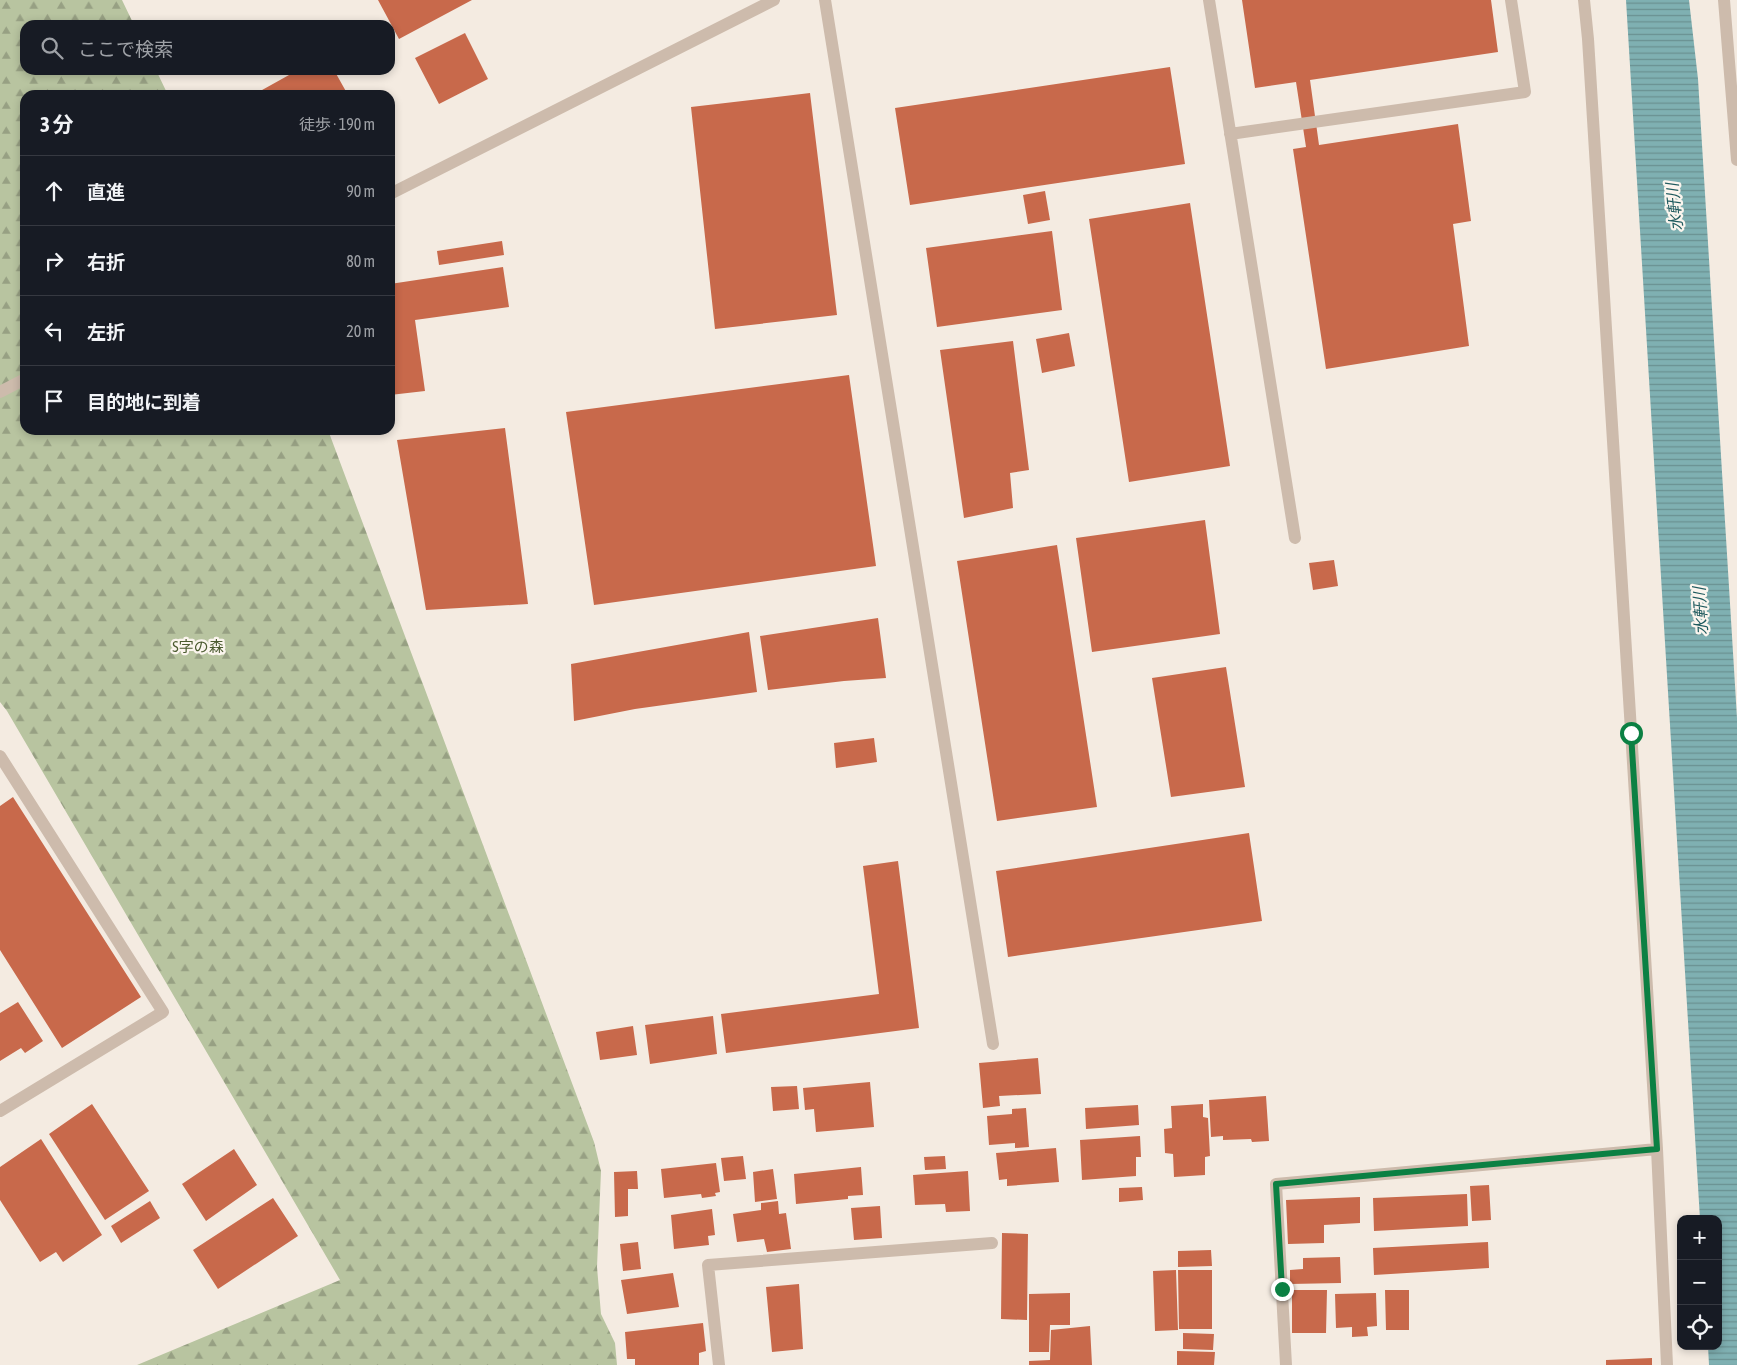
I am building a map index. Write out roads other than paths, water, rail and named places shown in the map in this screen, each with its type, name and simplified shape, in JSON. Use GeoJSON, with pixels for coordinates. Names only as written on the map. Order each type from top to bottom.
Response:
{"type":"FeatureCollection","features":[{"type":"Feature","properties":{"kind":"street"},"geometry":{"type":"LineString","coordinates":[[395,191],[774,0]]}},
{"type":"Feature","properties":{"kind":"street"},"geometry":{"type":"LineString","coordinates":[[825,0],[993,1044]]}},
{"type":"Feature","properties":{"kind":"street"},"geometry":{"type":"LineString","coordinates":[[1209,0],[1295,538]]}},
{"type":"Feature","properties":{"kind":"street"},"geometry":{"type":"LineString","coordinates":[[1230,134],[1524,92],[1511,0]]}},
{"type":"Feature","properties":{"kind":"street"},"geometry":{"type":"LineString","coordinates":[[1584,0],[1588,38],[1657,1149],[1667,1365]]}},
{"type":"Feature","properties":{"kind":"street"},"geometry":{"type":"LineString","coordinates":[[1724,0],[1737,160]]}},
{"type":"Feature","properties":{"kind":"street"},"geometry":{"type":"LineString","coordinates":[[0,392],[20,382]]}},
{"type":"Feature","properties":{"kind":"street"},"geometry":{"type":"LineString","coordinates":[[0,756],[163,1012],[0,1111]]}},
{"type":"Feature","properties":{"kind":"street"},"geometry":{"type":"LineString","coordinates":[[1286,1365],[1276,1184],[1657,1149]]}},
{"type":"Feature","properties":{"kind":"street"},"geometry":{"type":"LineString","coordinates":[[719,1365],[708,1265],[992,1243]]}},
{"type":"Feature","properties":{"kind":"water","name":"水軒川"},"geometry":{"type":"Polygon","coordinates":[[[1626,0],[1689,0],[1698,79],[1737,718],[1737,1365],[1709,1365],[1708,1350],[1722,1350],[1722,1215],[1700,1215],[1626,0]]]}},
{"type":"Feature","properties":{"kind":"park label","name":"S字の森"},"geometry":{"type":"Point","coordinates":[198,647]}}]}
